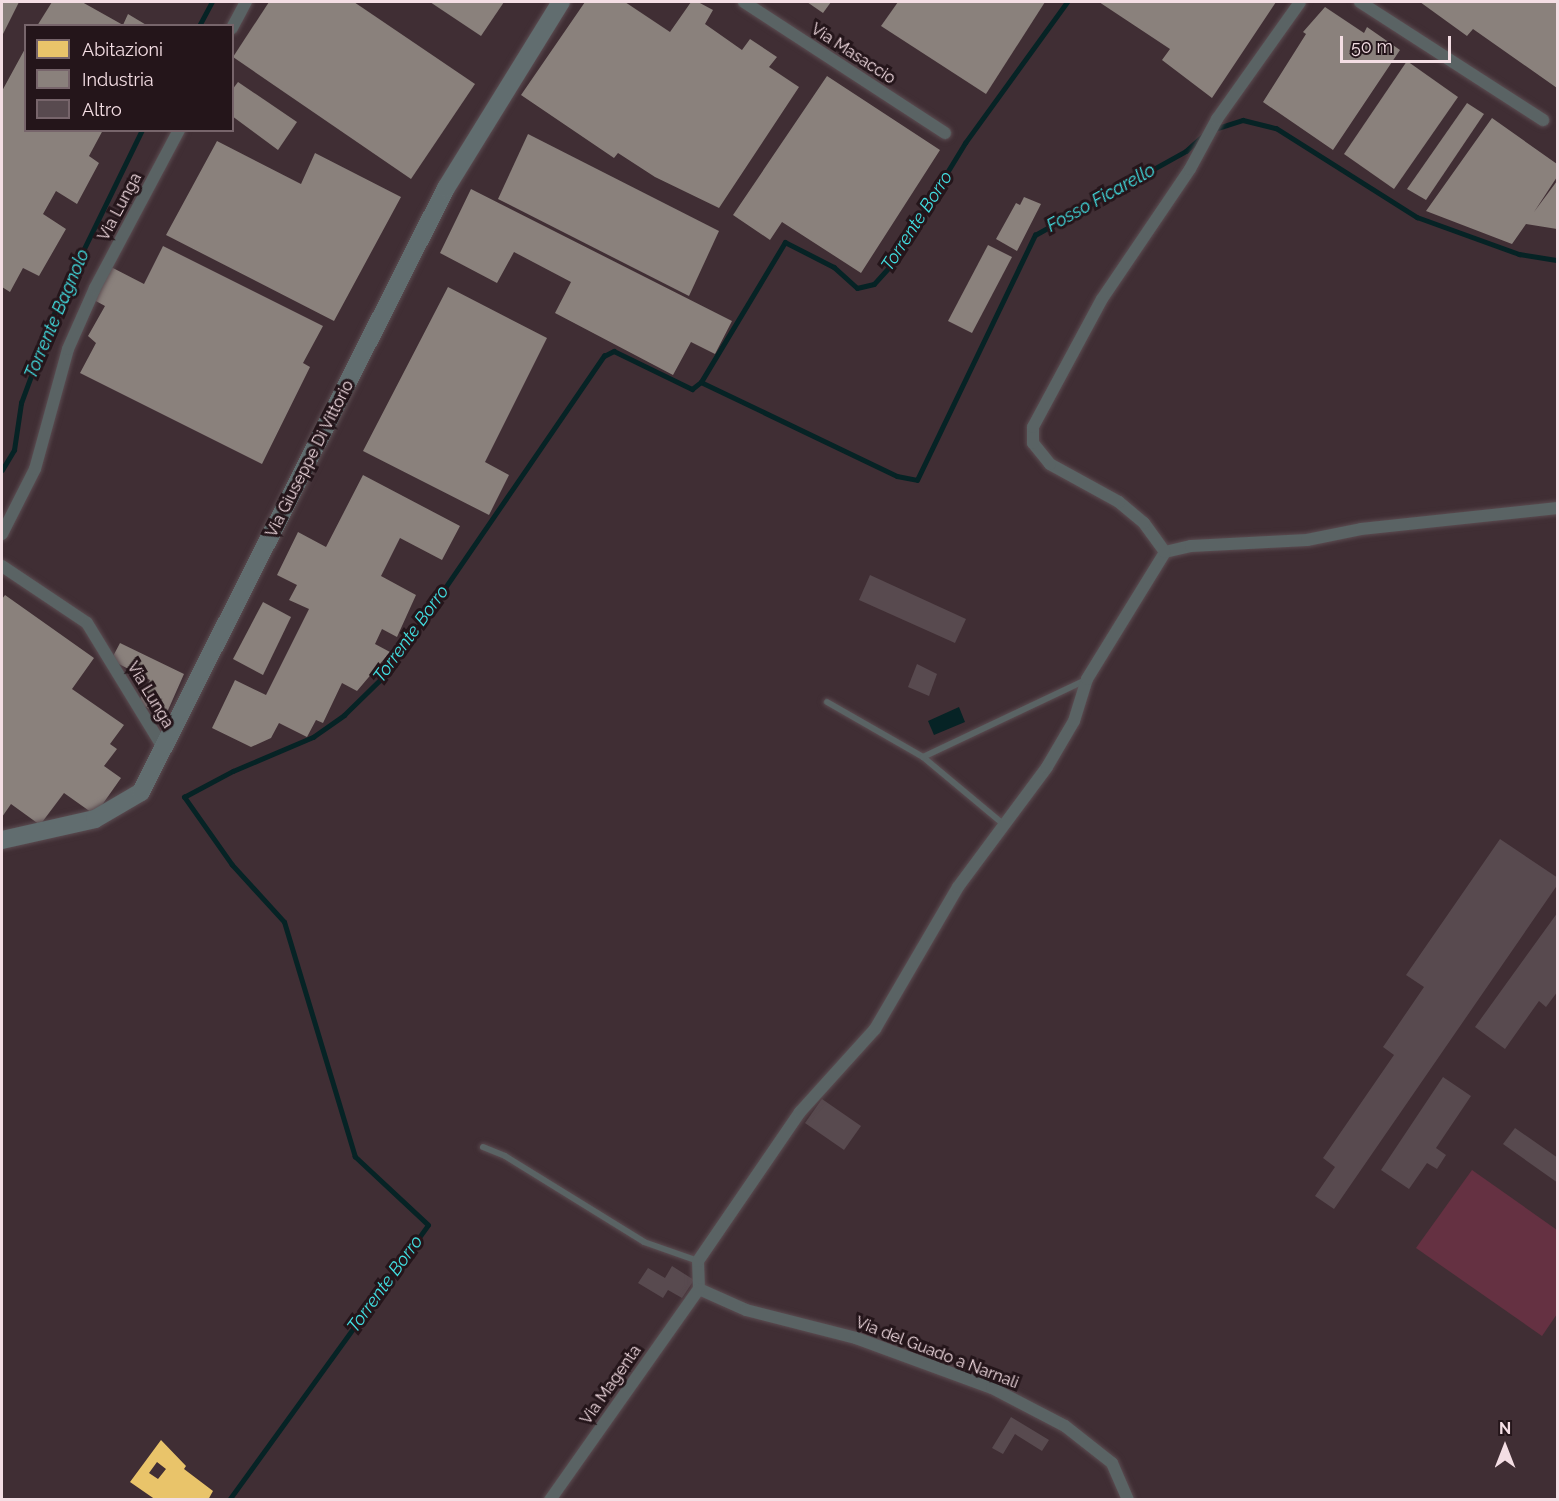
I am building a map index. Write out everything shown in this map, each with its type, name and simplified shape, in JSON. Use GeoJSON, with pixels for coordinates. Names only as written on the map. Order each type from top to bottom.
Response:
{"type":"FeatureCollection","features":[{"type":"Feature","properties":{"kind":"street"},"geometry":{"type":"LineString","coordinates":[[234,24],[246,2]]}},
{"type":"Feature","properties":{"kind":"street","name":"Via Giuseppe Di Vittorio"},"geometry":{"type":"LineString","coordinates":[[2,840],[95,819],[141,792],[446,188],[561,2]]}},
{"type":"Feature","properties":{"kind":"street","name":"Via Masaccio"},"geometry":{"type":"LineString","coordinates":[[744,2],[945,133]]}},
{"type":"Feature","properties":{"kind":"street"},"geometry":{"type":"LineString","coordinates":[[1165,552],[1144,524],[1119,502],[1050,464],[1033,443],[1033,427],[1102,299],[1200,150],[1217,119],[1300,2]]}},
{"type":"Feature","properties":{"kind":"street"},"geometry":{"type":"LineString","coordinates":[[1360,2],[1543,120]]}},
{"type":"Feature","properties":{"kind":"street","name":"Via Lunga"},"geometry":{"type":"LineString","coordinates":[[2,534],[35,469],[68,350],[81,319],[178,132]]}},
{"type":"Feature","properties":{"kind":"street"},"geometry":{"type":"LineString","coordinates":[[699,1289],[698,1261],[800,1112],[875,1029],[958,887],[1002,823],[1047,767],[1074,722],[1087,679],[1165,552],[1191,546],[1307,540],[1361,529],[1557,508]]}},
{"type":"Feature","properties":{"kind":"street","name":"Via Lunga"},"geometry":{"type":"LineString","coordinates":[[2,566],[87,623],[164,749]]}},
{"type":"Feature","properties":{"kind":"street","name":"Via Magenta"},"geometry":{"type":"LineString","coordinates":[[550,1500],[699,1289]]}},
{"type":"Feature","properties":{"kind":"street","name":"Via del Guado a Narnali"},"geometry":{"type":"LineString","coordinates":[[699,1289],[746,1310],[856,1338],[992,1388],[1065,1426],[1112,1463],[1128,1500]]}},
{"type":"Feature","properties":{"kind":"lane"},"geometry":{"type":"LineString","coordinates":[[923,757],[1087,679]]}},
{"type":"Feature","properties":{"kind":"lane"},"geometry":{"type":"LineString","coordinates":[[827,702],[923,757],[1002,823]]}},
{"type":"Feature","properties":{"kind":"lane"},"geometry":{"type":"LineString","coordinates":[[483,1147],[505,1156],[644,1242],[698,1261]]}},
{"type":"Feature","properties":{"kind":"shaded area"},"geometry":{"type":"Polygon","coordinates":[[[1472,1170],[1557,1230],[1557,1314],[1542,1336],[1416,1248],[1472,1170]]]}},
{"type":"Feature","properties":{"kind":"water"},"geometry":{"type":"Polygon","coordinates":[[[959,707],[965,722],[934,735],[928,721],[959,707]]]}},
{"type":"Feature","properties":{"kind":"building: Abitazioni"},"geometry":{"type":"Polygon","coordinates":[[[161,1440],[186,1466],[184,1469],[213,1491],[208,1500],[156,1500],[130,1482],[161,1440]],[[157,1462],[149,1473],[158,1479],[166,1469],[157,1462]]]}},
{"type":"Feature","properties":{"kind":"building: Industria"},"geometry":{"type":"Polygon","coordinates":[[[2,2],[19,2],[2,36],[2,2]]]}},
{"type":"Feature","properties":{"kind":"building: Industria"},"geometry":{"type":"Polygon","coordinates":[[[52,2],[82,2],[121,24],[38,24],[52,2]]]}},
{"type":"Feature","properties":{"kind":"building: Industria"},"geometry":{"type":"Polygon","coordinates":[[[269,2],[354,2],[475,84],[411,179],[234,58],[269,2]]]}},
{"type":"Feature","properties":{"kind":"building: Industria"},"geometry":{"type":"Polygon","coordinates":[[[430,2],[504,2],[481,36],[430,2]]]}},
{"type":"Feature","properties":{"kind":"building: Industria"},"geometry":{"type":"Polygon","coordinates":[[[585,2],[625,2],[670,32],[691,2],[698,2],[713,10],[705,24],[742,50],[750,39],[777,57],[769,67],[799,87],[719,208],[655,177],[618,153],[614,158],[521,95],[585,2]]]}},
{"type":"Feature","properties":{"kind":"building: Industria"},"geometry":{"type":"Polygon","coordinates":[[[807,2],[831,2],[823,13],[807,2]]]}},
{"type":"Feature","properties":{"kind":"building: Industria"},"geometry":{"type":"Polygon","coordinates":[[[898,2],[1045,2],[986,94],[881,26],[898,2]]]}},
{"type":"Feature","properties":{"kind":"building: Industria"},"geometry":{"type":"Polygon","coordinates":[[[1099,2],[1276,2],[1212,98],[1162,60],[1170,49],[1099,2]]]}},
{"type":"Feature","properties":{"kind":"building: Industria"},"geometry":{"type":"Polygon","coordinates":[[[1420,2],[1557,2],[1557,88],[1473,29],[1467,36],[1420,2]]]}},
{"type":"Feature","properties":{"kind":"building: Industria"},"geometry":{"type":"Polygon","coordinates":[[[1325,7],[1364,33],[1367,27],[1400,50],[1333,150],[1263,102],[1306,34],[1303,32],[1325,7]]]}},
{"type":"Feature","properties":{"kind":"building: Industria"},"geometry":{"type":"Polygon","coordinates":[[[128,14],[145,24],[123,24],[128,14]]]}},
{"type":"Feature","properties":{"kind":"building: Industria"},"geometry":{"type":"Polygon","coordinates":[[[24,51],[24,132],[102,132],[89,156],[99,163],[77,204],[56,191],[43,214],[66,229],[39,276],[23,268],[10,292],[2,287],[2,91],[24,51]]]}},
{"type":"Feature","properties":{"kind":"building: Industria"},"geometry":{"type":"Polygon","coordinates":[[[1407,61],[1458,97],[1394,189],[1344,154],[1407,61]]]}},
{"type":"Feature","properties":{"kind":"building: Industria"},"geometry":{"type":"Polygon","coordinates":[[[827,76],[940,150],[861,273],[782,222],[770,240],[733,215],[827,76]]]}},
{"type":"Feature","properties":{"kind":"building: Industria"},"geometry":{"type":"Polygon","coordinates":[[[238,82],[297,122],[278,150],[234,117],[234,87],[238,82]]]}},
{"type":"Feature","properties":{"kind":"building: Industria"},"geometry":{"type":"Polygon","coordinates":[[[1467,103],[1484,114],[1426,200],[1407,189],[1467,103]]]}},
{"type":"Feature","properties":{"kind":"building: Industria"},"geometry":{"type":"Polygon","coordinates":[[[1492,118],[1557,164],[1557,177],[1534,212],[1557,181],[1557,229],[1526,224],[1512,244],[1426,211],[1492,118]]]}},
{"type":"Feature","properties":{"kind":"building: Industria"},"geometry":{"type":"Polygon","coordinates":[[[528,134],[719,231],[689,296],[498,199],[528,134]]]}},
{"type":"Feature","properties":{"kind":"building: Industria"},"geometry":{"type":"Polygon","coordinates":[[[217,141],[301,184],[315,153],[401,197],[334,321],[166,235],[217,141]]]}},
{"type":"Feature","properties":{"kind":"building: Industria"},"geometry":{"type":"Polygon","coordinates":[[[471,189],[732,321],[715,354],[691,342],[673,375],[555,313],[571,282],[514,252],[497,283],[440,253],[471,189]]]}},
{"type":"Feature","properties":{"kind":"building: Industria"},"geometry":{"type":"Polygon","coordinates":[[[1024,197],[1041,204],[1017,251],[996,239],[1016,203],[1020,205],[1024,197]]]}},
{"type":"Feature","properties":{"kind":"building: Industria"},"geometry":{"type":"Polygon","coordinates":[[[988,245],[1012,257],[972,333],[948,321],[988,245]]]}},
{"type":"Feature","properties":{"kind":"building: Industria"},"geometry":{"type":"Polygon","coordinates":[[[163,246],[323,326],[303,363],[310,367],[262,464],[80,373],[96,343],[88,336],[105,306],[94,300],[111,267],[144,284],[163,246]]]}},
{"type":"Feature","properties":{"kind":"building: Industria"},"geometry":{"type":"Polygon","coordinates":[[[448,287],[547,338],[485,462],[509,475],[489,515],[363,451],[448,287]]]}},
{"type":"Feature","properties":{"kind":"building: Industria"},"geometry":{"type":"Polygon","coordinates":[[[363,475],[460,526],[442,560],[400,538],[381,576],[416,595],[397,637],[382,629],[375,644],[390,652],[357,691],[342,683],[323,723],[316,720],[307,737],[279,723],[271,738],[251,747],[212,728],[235,680],[266,695],[309,609],[289,600],[297,585],[277,575],[298,532],[326,547],[363,475]]]}},
{"type":"Feature","properties":{"kind":"building: Industria"},"geometry":{"type":"Polygon","coordinates":[[[5,595],[94,658],[72,689],[124,725],[110,744],[117,749],[104,766],[121,778],[95,815],[64,793],[40,825],[11,804],[2,817],[2,599],[5,595]]]}},
{"type":"Feature","properties":{"kind":"building: Industria"},"geometry":{"type":"Polygon","coordinates":[[[263,602],[291,617],[263,675],[233,659],[263,602]]]}},
{"type":"Feature","properties":{"kind":"building: Industria"},"geometry":{"type":"Polygon","coordinates":[[[120,643],[184,674],[165,717],[138,703],[150,680],[111,660],[120,643]]]}},
{"type":"Feature","properties":{"kind":"building: Altro"},"geometry":{"type":"Polygon","coordinates":[[[870,575],[966,619],[955,643],[859,600],[870,575]]]}},
{"type":"Feature","properties":{"kind":"building: Altro"},"geometry":{"type":"Polygon","coordinates":[[[917,664],[937,674],[929,696],[908,687],[917,664]]]}},
{"type":"Feature","properties":{"kind":"building: Altro"},"geometry":{"type":"Polygon","coordinates":[[[1500,839],[1558,878],[1558,884],[1334,1209],[1315,1196],[1335,1167],[1323,1158],[1394,1055],[1383,1047],[1424,987],[1406,975],[1500,839]]]}},
{"type":"Feature","properties":{"kind":"building: Altro"},"geometry":{"type":"Polygon","coordinates":[[[1558,912],[1558,991],[1546,1007],[1539,1001],[1505,1049],[1475,1027],[1558,912]]]}},
{"type":"Feature","properties":{"kind":"building: Altro"},"geometry":{"type":"Polygon","coordinates":[[[1443,1077],[1471,1096],[1436,1148],[1446,1155],[1437,1169],[1427,1163],[1409,1189],[1381,1170],[1443,1077]]]}},
{"type":"Feature","properties":{"kind":"building: Altro"},"geometry":{"type":"Polygon","coordinates":[[[822,1099],[861,1126],[844,1150],[805,1123],[822,1099]]]}},
{"type":"Feature","properties":{"kind":"building: Altro"},"geometry":{"type":"Polygon","coordinates":[[[1515,1128],[1558,1158],[1558,1183],[1503,1144],[1515,1128]]]}},
{"type":"Feature","properties":{"kind":"building: Altro"},"geometry":{"type":"Polygon","coordinates":[[[672,1266],[694,1280],[682,1298],[668,1290],[663,1298],[638,1283],[648,1268],[665,1278],[672,1266]]]}},
{"type":"Feature","properties":{"kind":"building: Altro"},"geometry":{"type":"Polygon","coordinates":[[[1011,1417],[1049,1440],[1042,1451],[1015,1434],[1003,1454],[992,1448],[1011,1417]]]}},
{"type":"Feature","properties":{"kind":"waterway","name":"Torrente Bagnolo"},"geometry":{"type":"LineString","coordinates":[[200,24],[212,2]]}},
{"type":"Feature","properties":{"kind":"waterway","name":"Torrente Borro"},"geometry":{"type":"LineString","coordinates":[[229,1500],[428,1225],[355,1157],[284,922],[232,865],[184,797],[233,771],[313,737],[344,715],[386,674],[604,356],[614,351],[692,389],[701,382],[785,242],[834,267],[857,288],[874,284],[890,266],[965,143],[1067,2]]}},
{"type":"Feature","properties":{"kind":"waterway","name":"Fosso Ficarello"},"geometry":{"type":"LineString","coordinates":[[1215,129],[1243,120],[1276,128],[1417,217],[1519,254],[1558,260]]}},
{"type":"Feature","properties":{"kind":"waterway","name":"Torrente Bagnolo"},"geometry":{"type":"LineString","coordinates":[[2,470],[14,450],[21,403],[59,300],[141,132]]}},
{"type":"Feature","properties":{"kind":"waterway","name":"Fosso Ficarello"},"geometry":{"type":"LineString","coordinates":[[701,382],[897,476],[917,480],[1035,235],[1186,151],[1207,132]]}}]}
